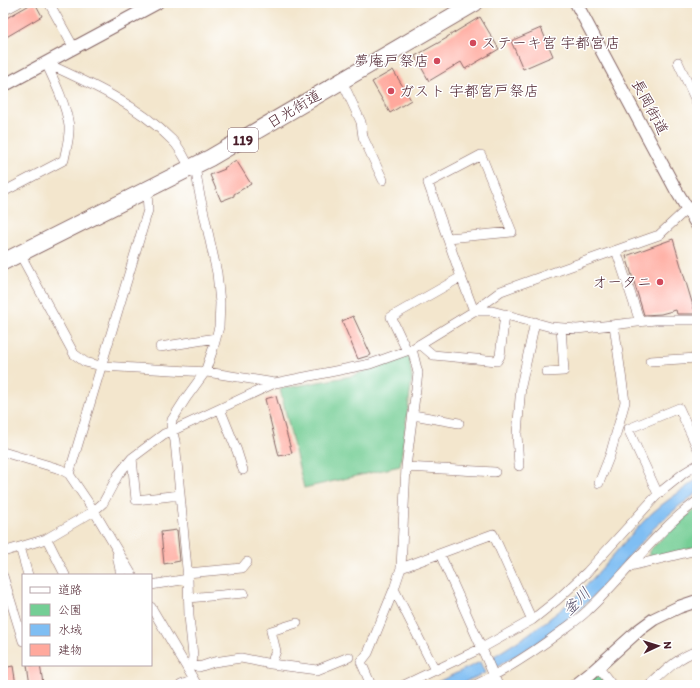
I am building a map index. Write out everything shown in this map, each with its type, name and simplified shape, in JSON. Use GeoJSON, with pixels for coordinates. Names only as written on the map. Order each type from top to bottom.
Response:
{"type":"FeatureCollection","features":[{"type":"Feature","properties":{"kind":"highway","name":"日光街道"},"geometry":{"type":"LineString","coordinates":[[3,262],[193,167],[242,140],[475,3]]}},
{"type":"Feature","properties":{"kind":"street"},"geometry":{"type":"LineString","coordinates":[[3,11],[18,3]]}},
{"type":"Feature","properties":{"kind":"street"},"geometry":{"type":"LineString","coordinates":[[49,3],[74,48]]}},
{"type":"Feature","properties":{"kind":"street"},"geometry":{"type":"LineString","coordinates":[[3,86],[157,3]]}},
{"type":"Feature","properties":{"kind":"street","name":"長岡街道"},"geometry":{"type":"LineString","coordinates":[[576,3],[692,207],[697,225]]}},
{"type":"Feature","properties":{"kind":"street"},"geometry":{"type":"LineString","coordinates":[[678,62],[697,103]]}},
{"type":"Feature","properties":{"kind":"street"},"geometry":{"type":"LineString","coordinates":[[46,63],[105,91],[151,121],[174,141],[193,167],[199,191],[218,273],[220,303],[219,327],[205,372],[175,413],[172,420],[188,576],[188,598],[193,656],[189,666]]}},
{"type":"Feature","properties":{"kind":"street"},"geometry":{"type":"LineString","coordinates":[[3,192],[64,160],[69,126],[59,92],[46,63]]}},
{"type":"Feature","properties":{"kind":"street"},"geometry":{"type":"LineString","coordinates":[[342,81],[361,122],[363,137],[383,180]]}},
{"type":"Feature","properties":{"kind":"street"},"geometry":{"type":"LineString","coordinates":[[448,238],[512,232],[481,155],[428,183],[474,311]]}},
{"type":"Feature","properties":{"kind":"street"},"geometry":{"type":"LineString","coordinates":[[69,474],[148,210],[147,190]]}},
{"type":"Feature","properties":{"kind":"street"},"geometry":{"type":"LineString","coordinates":[[3,552],[47,539],[94,511],[103,503],[118,475],[132,458],[164,434],[276,383],[370,364],[413,348],[474,311],[501,292],[659,235],[692,207]]}},
{"type":"Feature","properties":{"kind":"street"},"geometry":{"type":"LineString","coordinates":[[616,250],[640,322]]}},
{"type":"Feature","properties":{"kind":"street"},"geometry":{"type":"LineString","coordinates":[[20,254],[74,354],[85,362],[101,366],[205,372],[276,383]]}},
{"type":"Feature","properties":{"kind":"street"},"geometry":{"type":"LineString","coordinates":[[371,685],[361,662],[368,653],[401,568],[406,467],[418,373],[413,348],[391,316],[462,277]]}},
{"type":"Feature","properties":{"kind":"street"},"geometry":{"type":"LineString","coordinates":[[474,311],[492,311],[561,328],[577,329],[655,320],[697,320]]}},
{"type":"Feature","properties":{"kind":"street"},"geometry":{"type":"LineString","coordinates":[[413,348],[433,355],[497,360],[500,356],[505,314]]}},
{"type":"Feature","properties":{"kind":"street"},"geometry":{"type":"LineString","coordinates":[[520,466],[517,434],[521,386],[535,322]]}},
{"type":"Feature","properties":{"kind":"street"},"geometry":{"type":"LineString","coordinates":[[599,483],[610,455],[625,402],[614,325]]}},
{"type":"Feature","properties":{"kind":"street"},"geometry":{"type":"LineString","coordinates":[[546,372],[564,371],[561,328]]}},
{"type":"Feature","properties":{"kind":"street"},"geometry":{"type":"LineString","coordinates":[[160,347],[216,338]]}},
{"type":"Feature","properties":{"kind":"street"},"geometry":{"type":"LineString","coordinates":[[650,361],[697,358]]}},
{"type":"Feature","properties":{"kind":"street"},"geometry":{"type":"LineString","coordinates":[[658,494],[628,429],[679,408],[697,447]]}},
{"type":"Feature","properties":{"kind":"street"},"geometry":{"type":"LineString","coordinates":[[220,409],[243,470]]}},
{"type":"Feature","properties":{"kind":"street"},"geometry":{"type":"LineString","coordinates":[[413,415],[459,423]]}},
{"type":"Feature","properties":{"kind":"street"},"geometry":{"type":"LineString","coordinates":[[3,452],[60,469],[69,474],[94,511],[131,574]]}},
{"type":"Feature","properties":{"kind":"street"},"geometry":{"type":"LineString","coordinates":[[132,458],[136,500],[180,495]]}},
{"type":"Feature","properties":{"kind":"street"},"geometry":{"type":"LineString","coordinates":[[404,685],[483,650],[532,620],[587,572],[658,494],[684,473],[697,465]]}},
{"type":"Feature","properties":{"kind":"street"},"geometry":{"type":"LineString","coordinates":[[406,467],[495,472]]}},
{"type":"Feature","properties":{"kind":"street"},"geometry":{"type":"LineString","coordinates":[[475,685],[539,649],[586,612],[631,566],[652,541],[682,512],[697,501]]}},
{"type":"Feature","properties":{"kind":"street"},"geometry":{"type":"LineString","coordinates":[[401,568],[493,534],[532,620]]}},
{"type":"Feature","properties":{"kind":"street"},"geometry":{"type":"LineString","coordinates":[[47,539],[64,574]]}},
{"type":"Feature","properties":{"kind":"street"},"geometry":{"type":"LineString","coordinates":[[20,547],[28,574]]}},
{"type":"Feature","properties":{"kind":"street"},"geometry":{"type":"LineString","coordinates":[[116,548],[121,574]]}},
{"type":"Feature","properties":{"kind":"street"},"geometry":{"type":"LineString","coordinates":[[631,566],[697,550]]}},
{"type":"Feature","properties":{"kind":"street"},"geometry":{"type":"LineString","coordinates":[[440,554],[498,685]]}},
{"type":"Feature","properties":{"kind":"street"},"geometry":{"type":"LineString","coordinates":[[152,585],[188,576],[242,568],[247,562]]}},
{"type":"Feature","properties":{"kind":"street"},"geometry":{"type":"LineString","coordinates":[[3,576],[22,638]]}},
{"type":"Feature","properties":{"kind":"street"},"geometry":{"type":"LineString","coordinates":[[394,589],[435,670]]}},
{"type":"Feature","properties":{"kind":"street"},"geometry":{"type":"LineString","coordinates":[[188,598],[244,593]]}},
{"type":"Feature","properties":{"kind":"street"},"geometry":{"type":"LineString","coordinates":[[576,685],[639,630],[654,619],[679,607],[697,601]]}},
{"type":"Feature","properties":{"kind":"street"},"geometry":{"type":"LineString","coordinates":[[152,609],[189,666],[196,682],[181,685]]}},
{"type":"Feature","properties":{"kind":"street"},"geometry":{"type":"LineString","coordinates":[[271,664],[276,651],[271,631],[298,623]]}},
{"type":"Feature","properties":{"kind":"street"},"geometry":{"type":"LineString","coordinates":[[650,685],[674,663],[697,651]]}},
{"type":"Feature","properties":{"kind":"street"},"geometry":{"type":"LineString","coordinates":[[189,666],[198,668],[214,662],[241,658],[271,664],[317,670],[349,657]]}},
{"type":"Feature","properties":{"kind":"street"},"geometry":{"type":"LineString","coordinates":[[598,667],[612,685]]}},
{"type":"Feature","properties":{"kind":"green space"},"geometry":{"type":"Polygon","coordinates":[[[409,355],[412,379],[400,466],[304,488],[280,389],[352,376],[409,355]]]}},
{"type":"Feature","properties":{"kind":"green space"},"geometry":{"type":"Polygon","coordinates":[[[697,508],[697,547],[649,558],[649,551],[680,521],[697,508]]]}},
{"type":"Feature","properties":{"kind":"green space"},"geometry":{"type":"Polygon","coordinates":[[[599,674],[606,685],[583,685],[599,674]]]}},
{"type":"Feature","properties":{"kind":"water","name":"釜川"},"geometry":{"type":"Polygon","coordinates":[[[697,479],[697,493],[679,506],[654,528],[592,598],[570,618],[540,641],[495,668],[491,658],[537,628],[559,611],[588,583],[632,533],[651,514],[697,479]]]}},
{"type":"Feature","properties":{"kind":"water"},"geometry":{"type":"Polygon","coordinates":[[[480,662],[485,673],[458,685],[431,685],[480,662]]]}},
{"type":"Feature","properties":{"kind":"building"},"geometry":{"type":"Polygon","coordinates":[[[35,3],[42,16],[3,39],[3,20],[35,3]]]}},
{"type":"Feature","properties":{"kind":"building"},"geometry":{"type":"Polygon","coordinates":[[[480,17],[499,49],[465,69],[461,62],[429,81],[415,56],[480,17]]]}},
{"type":"Feature","properties":{"kind":"building"},"geometry":{"type":"Polygon","coordinates":[[[541,28],[553,56],[523,69],[511,41],[541,28]]]}},
{"type":"Feature","properties":{"kind":"building","name":"ガスト 宇都宮戸祭店"},"geometry":{"type":"Polygon","coordinates":[[[393,70],[411,100],[390,113],[372,82],[393,70]]]}},
{"type":"Feature","properties":{"kind":"building"},"geometry":{"type":"Polygon","coordinates":[[[236,160],[251,184],[234,194],[234,196],[221,201],[210,175],[225,169],[224,168],[236,160]]]}},
{"type":"Feature","properties":{"kind":"building","name":"オータニ"},"geometry":{"type":"Polygon","coordinates":[[[673,239],[694,309],[697,309],[697,314],[677,314],[676,310],[661,314],[644,315],[626,256],[673,239]]]}},
{"type":"Feature","properties":{"kind":"building"},"geometry":{"type":"Polygon","coordinates":[[[353,316],[371,355],[358,359],[342,321],[353,316]]]}},
{"type":"Feature","properties":{"kind":"building"},"geometry":{"type":"Polygon","coordinates":[[[276,396],[292,453],[279,456],[265,399],[276,396]]]}},
{"type":"Feature","properties":{"kind":"building"},"geometry":{"type":"Polygon","coordinates":[[[177,530],[180,561],[164,564],[161,532],[177,530]]]}},
{"type":"Feature","properties":{"kind":"building"},"geometry":{"type":"Polygon","coordinates":[[[13,666],[16,685],[3,685],[3,668],[13,666]]]}},
{"type":"Feature","properties":{"kind":"building"},"geometry":{"type":"Polygon","coordinates":[[[27,666],[40,666],[43,683],[30,685],[27,666]]]}},
{"type":"Feature","properties":{"kind":"place","name":"ステーキ宮 宇都宮店"},"geometry":{"type":"Point","coordinates":[473,43]}},
{"type":"Feature","properties":{"kind":"place","name":"夢庵戸祭店"},"geometry":{"type":"Point","coordinates":[437,61]}},
{"type":"Feature","properties":{"kind":"place","name":"ガスト 宇都宮戸祭店"},"geometry":{"type":"Point","coordinates":[391,91]}},
{"type":"Feature","properties":{"kind":"place","name":"オータニ"},"geometry":{"type":"Point","coordinates":[660,282]}}]}
